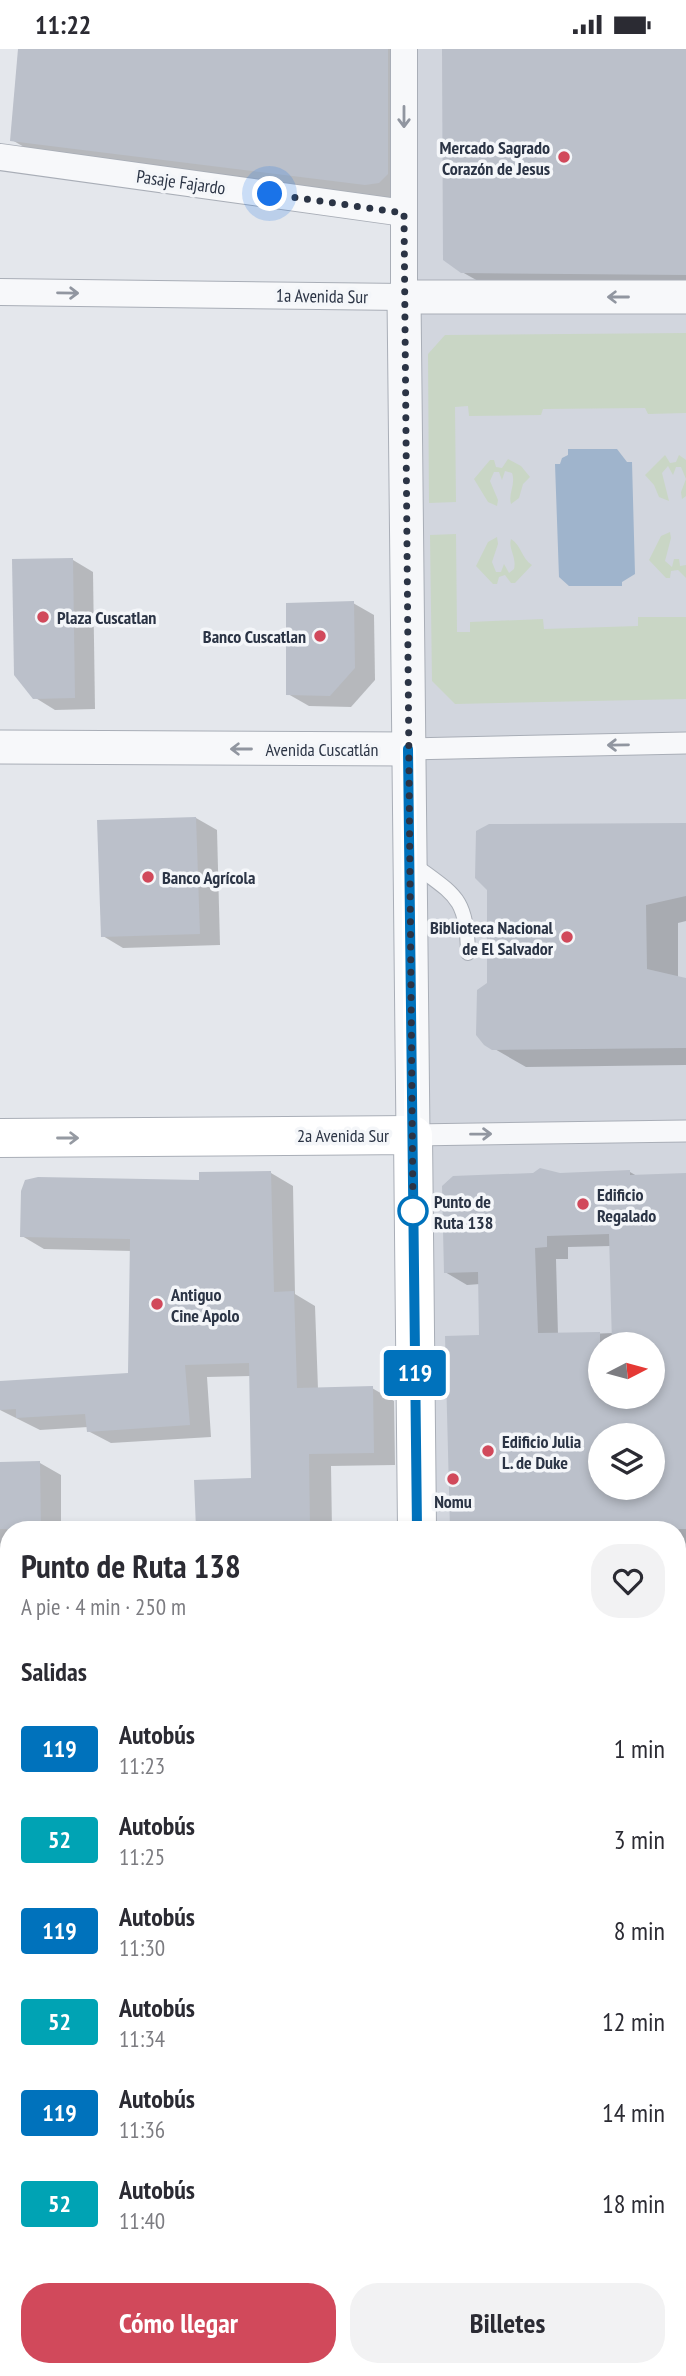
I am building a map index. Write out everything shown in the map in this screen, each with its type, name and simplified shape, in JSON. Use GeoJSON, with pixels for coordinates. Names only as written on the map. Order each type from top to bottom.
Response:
{"type":"FeatureCollection","features":[{"type":"Feature","properties":{"kind":"main road","name":"2a Avenida Sur"},"geometry":{"type":"LineString","coordinates":[[0,1138],[413,1135]]}},
{"type":"Feature","properties":{"kind":"main road"},"geometry":{"type":"LineString","coordinates":[[413,1135],[417,1521]]}},
{"type":"Feature","properties":{"kind":"street"},"geometry":{"type":"LineString","coordinates":[[404,49],[413,1135]]}},
{"type":"Feature","properties":{"kind":"street","name":"Pasaje Fajardo"},"geometry":{"type":"LineString","coordinates":[[0,157],[404,213]]}},
{"type":"Feature","properties":{"kind":"street","name":"1a Avenida Sur"},"geometry":{"type":"LineString","coordinates":[[0,292],[686,297]]}},
{"type":"Feature","properties":{"kind":"street","name":"Avenida Cuscatlán"},"geometry":{"type":"LineString","coordinates":[[0,747],[408,749],[686,743]]}},
{"type":"Feature","properties":{"kind":"street","name":"2a Avenida Sur"},"geometry":{"type":"LineString","coordinates":[[413,1135],[686,1131]]}},
{"type":"Feature","properties":{"kind":"lane"},"geometry":{"type":"LineString","coordinates":[[409,861],[457,900],[467,919],[468,953]]}},
{"type":"Feature","properties":{"kind":"shaded area"},"geometry":{"type":"Polygon","coordinates":[[[415,49],[686,49],[686,1521],[425,1521],[415,49]]]}},
{"type":"Feature","properties":{"kind":"green space"},"geometry":{"type":"Polygon","coordinates":[[[686,333],[686,413],[648,414],[645,408],[543,409],[541,415],[469,416],[468,406],[455,407],[456,502],[429,503],[428,354],[445,335],[686,333]]]}},
{"type":"Feature","properties":{"kind":"green space"},"geometry":{"type":"Polygon","coordinates":[[[665,455],[670,463],[676,462],[679,455],[686,460],[686,479],[681,467],[676,467],[673,475],[668,466],[662,473],[669,501],[659,497],[654,485],[645,475],[665,455]]]}},
{"type":"Feature","properties":{"kind":"green space"},"geometry":{"type":"Polygon","coordinates":[[[508,459],[521,466],[530,477],[523,484],[519,498],[511,504],[512,473],[505,471],[502,480],[499,472],[494,472],[490,481],[498,500],[497,506],[488,502],[474,479],[490,460],[494,460],[496,467],[502,468],[508,459]]]}},
{"type":"Feature","properties":{"kind":"green space"},"geometry":{"type":"Polygon","coordinates":[[[686,479],[686,496],[682,499],[681,492],[686,479]]]}},
{"type":"Feature","properties":{"kind":"green space"},"geometry":{"type":"Polygon","coordinates":[[[670,532],[665,561],[672,567],[674,559],[679,559],[680,566],[686,565],[686,578],[678,570],[671,571],[670,578],[666,578],[649,560],[661,536],[670,532]]]}},
{"type":"Feature","properties":{"kind":"green space"},"geometry":{"type":"Polygon","coordinates":[[[456,534],[457,632],[470,632],[470,622],[543,619],[544,629],[638,626],[638,617],[686,617],[686,699],[455,704],[432,681],[430,535],[456,534]]]}},
{"type":"Feature","properties":{"kind":"green space"},"geometry":{"type":"Polygon","coordinates":[[[497,537],[498,544],[492,562],[496,572],[501,572],[504,564],[509,573],[514,569],[511,539],[532,565],[515,583],[511,583],[505,575],[499,577],[497,584],[493,584],[476,566],[488,542],[497,537]]]}},
{"type":"Feature","properties":{"kind":"water"},"geometry":{"type":"Polygon","coordinates":[[[568,449],[617,449],[627,462],[632,462],[635,574],[622,582],[622,586],[569,586],[559,577],[555,464],[560,464],[562,458],[568,455],[568,449]]]}},
{"type":"Feature","properties":{"kind":"building"},"geometry":{"type":"Polygon","coordinates":[[[18,49],[388,49],[388,174],[379,183],[365,185],[10,141],[18,49]]]}},
{"type":"Feature","properties":{"kind":"building","name":"Mercado Sagrado Corazón de Jesus"},"geometry":{"type":"Polygon","coordinates":[[[442,49],[686,49],[686,275],[461,273],[443,260],[442,49]]]}},
{"type":"Feature","properties":{"kind":"building","name":"Plaza Cuscatlan"},"geometry":{"type":"Polygon","coordinates":[[[73,558],[75,698],[33,699],[14,675],[12,559],[73,558]]]}},
{"type":"Feature","properties":{"kind":"building","name":"Banco Cuscatlan"},"geometry":{"type":"Polygon","coordinates":[[[354,601],[355,668],[330,696],[286,695],[286,603],[354,601]]]}},
{"type":"Feature","properties":{"kind":"building","name":"Banco Agrícola"},"geometry":{"type":"Polygon","coordinates":[[[196,817],[200,934],[101,937],[97,820],[196,817]]]}},
{"type":"Feature","properties":{"kind":"building","name":"Biblioteca Nacional de El Salvador"},"geometry":{"type":"Polygon","coordinates":[[[686,823],[686,896],[646,905],[647,969],[686,978],[686,1048],[492,1050],[484,1045],[476,1035],[477,990],[487,983],[487,890],[475,878],[476,831],[489,824],[686,823]]]}},
{"type":"Feature","properties":{"kind":"building"},"geometry":{"type":"Polygon","coordinates":[[[540,1168],[560,1173],[630,1170],[630,1175],[686,1173],[686,1521],[450,1521],[445,1336],[479,1335],[478,1272],[444,1273],[442,1186],[453,1176],[533,1173],[540,1168]],[[609,1234],[547,1236],[547,1247],[535,1248],[538,1333],[588,1332],[588,1409],[665,1409],[665,1332],[612,1332],[609,1234]]]}},
{"type":"Feature","properties":{"kind":"building"},"geometry":{"type":"Polygon","coordinates":[[[271,1171],[274,1292],[294,1291],[297,1388],[373,1386],[374,1453],[309,1454],[310,1521],[196,1521],[194,1480],[251,1478],[249,1363],[185,1365],[190,1425],[87,1432],[85,1414],[16,1418],[16,1409],[0,1410],[0,1381],[128,1373],[130,1239],[20,1237],[21,1191],[25,1180],[38,1177],[199,1180],[199,1172],[271,1171]]]}},
{"type":"Feature","properties":{"kind":"building"},"geometry":{"type":"Polygon","coordinates":[[[40,1461],[41,1521],[0,1521],[0,1462],[40,1461]]]}},
{"type":"Feature","properties":{"kind":"bus line","name":"119"},"geometry":{"type":"LineString","coordinates":[[408,749],[417,1521]]}},
{"type":"Feature","properties":{"kind":"place","name":"Mercado Sagrado Corazón de Jesus"},"geometry":{"type":"Point","coordinates":[564,157]}},
{"type":"Feature","properties":{"kind":"place","name":"Plaza Cuscatlan"},"geometry":{"type":"Point","coordinates":[43,617]}},
{"type":"Feature","properties":{"kind":"place","name":"Banco Cuscatlan"},"geometry":{"type":"Point","coordinates":[320,636]}},
{"type":"Feature","properties":{"kind":"place","name":"Banco Agrícola"},"geometry":{"type":"Point","coordinates":[148,877]}},
{"type":"Feature","properties":{"kind":"place","name":"Biblioteca Nacional de El Salvador"},"geometry":{"type":"Point","coordinates":[567,937]}},
{"type":"Feature","properties":{"kind":"place","name":"Edificio Regalado"},"geometry":{"type":"Point","coordinates":[583,1204]}},
{"type":"Feature","properties":{"kind":"place","name":"Punto de Ruta 138"},"geometry":{"type":"Point","coordinates":[413,1211]}},
{"type":"Feature","properties":{"kind":"place","name":"Antiguo Cine Apolo"},"geometry":{"type":"Point","coordinates":[157,1304]}},
{"type":"Feature","properties":{"kind":"place","name":"Edificio Julia L. de Duke"},"geometry":{"type":"Point","coordinates":[488,1451]}},
{"type":"Feature","properties":{"kind":"place","name":"Nomu"},"geometry":{"type":"Point","coordinates":[453,1479]}},
{"type":"Feature","properties":{"kind":"route"},"geometry":{"type":"LineString","coordinates":[[270,194],[404,213],[413,1211]]}}]}
